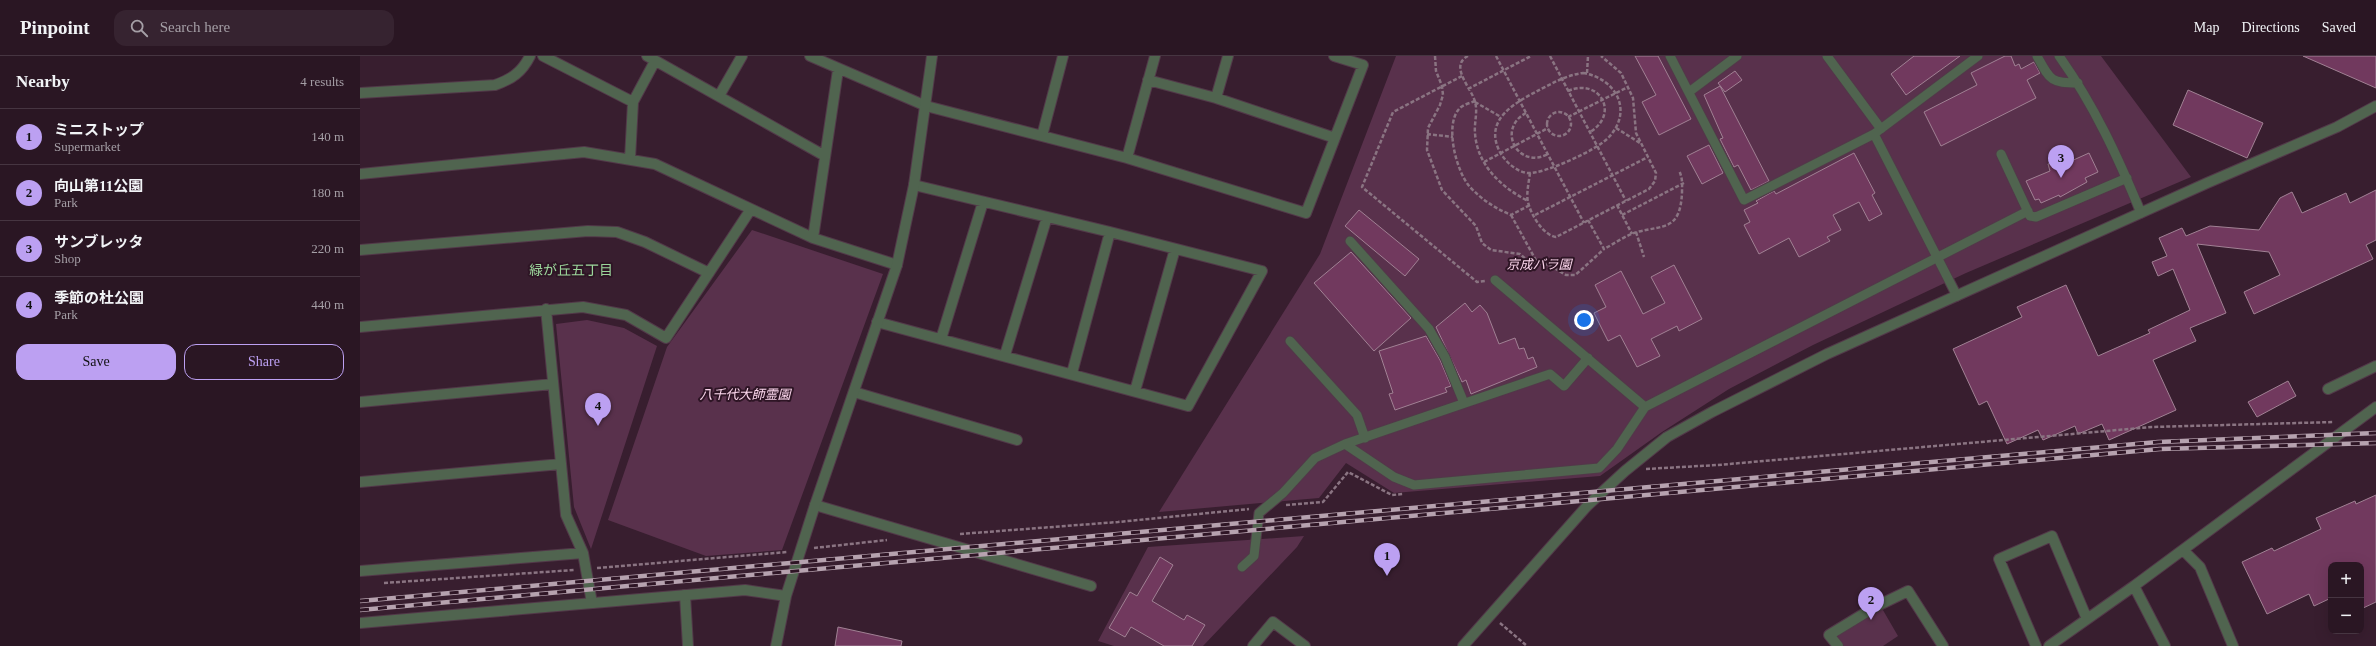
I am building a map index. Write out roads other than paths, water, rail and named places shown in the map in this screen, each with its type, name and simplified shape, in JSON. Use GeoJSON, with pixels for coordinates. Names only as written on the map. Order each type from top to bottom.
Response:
{"type":"FeatureCollection","features":[{"type":"Feature","properties":{"kind":"street"},"geometry":{"type":"LineString","coordinates":[[360,93],[495,85],[511,80],[525,66],[530,56]]}},
{"type":"Feature","properties":{"kind":"street"},"geometry":{"type":"LineString","coordinates":[[543,56],[633,102]]}},
{"type":"Feature","properties":{"kind":"street"},"geometry":{"type":"LineString","coordinates":[[719,96],[742,56]]}},
{"type":"Feature","properties":{"kind":"street"},"geometry":{"type":"LineString","coordinates":[[810,56],[838,70],[926,106],[1126,158],[1306,212],[1363,65],[1334,56]]}},
{"type":"Feature","properties":{"kind":"street"},"geometry":{"type":"LineString","coordinates":[[776,646],[786,596],[815,505],[897,265],[914,185],[932,56]]}},
{"type":"Feature","properties":{"kind":"street"},"geometry":{"type":"LineString","coordinates":[[1042,136],[1063,56]]}},
{"type":"Feature","properties":{"kind":"street"},"geometry":{"type":"LineString","coordinates":[[1126,158],[1155,56]]}},
{"type":"Feature","properties":{"kind":"street"},"geometry":{"type":"LineString","coordinates":[[1216,98],[1228,56]]}},
{"type":"Feature","properties":{"kind":"street"},"geometry":{"type":"LineString","coordinates":[[630,158],[633,102],[651,58],[825,156]]}},
{"type":"Feature","properties":{"kind":"street"},"geometry":{"type":"LineString","coordinates":[[813,238],[838,70]]}},
{"type":"Feature","properties":{"kind":"street"},"geometry":{"type":"LineString","coordinates":[[1148,80],[1216,98],[1335,138]]}},
{"type":"Feature","properties":{"kind":"street"},"geometry":{"type":"LineString","coordinates":[[1463,646],[1587,506],[1625,470],[1667,437],[1712,412],[1827,354],[2336,127],[2376,106]]}},
{"type":"Feature","properties":{"kind":"street"},"geometry":{"type":"LineString","coordinates":[[360,174],[584,152],[630,158],[655,164],[813,238],[897,265]]}},
{"type":"Feature","properties":{"kind":"street"},"geometry":{"type":"LineString","coordinates":[[877,322],[1072,373],[1188,406],[1262,271],[1175,248],[914,185]]}},
{"type":"Feature","properties":{"kind":"street"},"geometry":{"type":"LineString","coordinates":[[941,338],[983,202]]}},
{"type":"Feature","properties":{"kind":"street"},"geometry":{"type":"LineString","coordinates":[[360,326],[583,307],[626,315],[666,338],[751,209]]}},
{"type":"Feature","properties":{"kind":"street"},"geometry":{"type":"LineString","coordinates":[[1005,355],[1047,217]]}},
{"type":"Feature","properties":{"kind":"street"},"geometry":{"type":"LineString","coordinates":[[360,250],[588,230],[617,232],[645,242],[709,273]]}},
{"type":"Feature","properties":{"kind":"street"},"geometry":{"type":"LineString","coordinates":[[1072,373],[1110,232]]}},
{"type":"Feature","properties":{"kind":"street"},"geometry":{"type":"LineString","coordinates":[[1135,391],[1175,248]]}},
{"type":"Feature","properties":{"kind":"street"},"geometry":{"type":"LineString","coordinates":[[546,309],[566,515],[583,552],[592,603]]}},
{"type":"Feature","properties":{"kind":"street"},"geometry":{"type":"LineString","coordinates":[[2328,389],[2376,366]]}},
{"type":"Feature","properties":{"kind":"street"},"geometry":{"type":"LineString","coordinates":[[360,402],[553,384]]}},
{"type":"Feature","properties":{"kind":"street"},"geometry":{"type":"LineString","coordinates":[[854,392],[1017,440]]}},
{"type":"Feature","properties":{"kind":"street"},"geometry":{"type":"LineString","coordinates":[[2049,646],[2134,586],[2376,407]]}},
{"type":"Feature","properties":{"kind":"street"},"geometry":{"type":"LineString","coordinates":[[360,482],[561,464]]}},
{"type":"Feature","properties":{"kind":"street"},"geometry":{"type":"LineString","coordinates":[[815,505],[1091,586]]}},
{"type":"Feature","properties":{"kind":"street"},"geometry":{"type":"LineString","coordinates":[[2036,646],[1999,559],[2052,536],[2087,619]]}},
{"type":"Feature","properties":{"kind":"street"},"geometry":{"type":"LineString","coordinates":[[2183,550],[2200,567],[2233,646]]}},
{"type":"Feature","properties":{"kind":"street"},"geometry":{"type":"LineString","coordinates":[[360,571],[583,552]]}},
{"type":"Feature","properties":{"kind":"street"},"geometry":{"type":"LineString","coordinates":[[2134,586],[2165,646]]}},
{"type":"Feature","properties":{"kind":"street"},"geometry":{"type":"LineString","coordinates":[[360,623],[745,590],[786,596]]}},
{"type":"Feature","properties":{"kind":"street"},"geometry":{"type":"LineString","coordinates":[[1838,646],[1829,635],[1875,607],[1908,590],[1943,646]]}},
{"type":"Feature","properties":{"kind":"street"},"geometry":{"type":"LineString","coordinates":[[685,595],[688,646]]}},
{"type":"Feature","properties":{"kind":"street"},"geometry":{"type":"LineString","coordinates":[[1253,646],[1273,622],[1305,646]]}},
{"type":"Feature","properties":{"kind":"lane"},"geometry":{"type":"LineString","coordinates":[[1670,56],[1744,200],[1878,132],[1978,56]]}},
{"type":"Feature","properties":{"kind":"lane"},"geometry":{"type":"LineString","coordinates":[[1689,92],[1737,56]]}},
{"type":"Feature","properties":{"kind":"lane"},"geometry":{"type":"LineString","coordinates":[[1827,56],[1878,132],[1957,296]]}},
{"type":"Feature","properties":{"kind":"lane"},"geometry":{"type":"LineString","coordinates":[[2037,56],[2049,78],[2053,81],[2078,83]]}},
{"type":"Feature","properties":{"kind":"lane"},"geometry":{"type":"LineString","coordinates":[[2059,56],[2078,83],[2114,146],[2141,213]]}},
{"type":"Feature","properties":{"kind":"lane"},"geometry":{"type":"LineString","coordinates":[[2001,154],[2030,216],[2036,217],[2127,178]]}},
{"type":"Feature","properties":{"kind":"lane"},"geometry":{"type":"LineString","coordinates":[[1345,444],[1394,477],[1414,485],[1599,468],[1617,449],[1645,407],[1937,256],[2028,211]]}},
{"type":"Feature","properties":{"kind":"lane"},"geometry":{"type":"LineString","coordinates":[[1350,241],[1429,329],[1445,357],[1464,403]]}},
{"type":"Feature","properties":{"kind":"lane"},"geometry":{"type":"LineString","coordinates":[[1495,280],[1645,407]]}},
{"type":"Feature","properties":{"kind":"lane"},"geometry":{"type":"LineString","coordinates":[[1290,341],[1357,415],[1365,438]]}},
{"type":"Feature","properties":{"kind":"lane"},"geometry":{"type":"LineString","coordinates":[[1242,567],[1254,556],[1259,512],[1283,493],[1315,458],[1345,444],[1550,374],[1564,386],[1588,358]]}},
{"type":"Feature","properties":{"kind":"railway"},"geometry":{"type":"LineString","coordinates":[[360,601],[2158,442],[2376,433]]}},
{"type":"Feature","properties":{"kind":"railway"},"geometry":{"type":"LineString","coordinates":[[360,610],[2160,449],[2376,443]]}},
{"type":"Feature","properties":{"kind":"place","name":"サンブレッタ"},"geometry":{"type":"Point","coordinates":[2061,178]}},
{"type":"Feature","properties":{"kind":"place","name":"季節の杜公園"},"geometry":{"type":"Point","coordinates":[598,426]}},
{"type":"Feature","properties":{"kind":"place","name":"ミニストップ"},"geometry":{"type":"Point","coordinates":[1387,576]}},
{"type":"Feature","properties":{"kind":"place","name":"向山第11公園"},"geometry":{"type":"Point","coordinates":[1871,620]}},
{"type":"Feature","properties":{"kind":"district","name":"緑が丘五丁目"},"geometry":{"type":"Point","coordinates":[571,270]}},
{"type":"Feature","properties":{"kind":"park label","name":"京成バラ園"},"geometry":{"type":"Point","coordinates":[1539,264]}},
{"type":"Feature","properties":{"kind":"park label","name":"八千代大師霊園"},"geometry":{"type":"Point","coordinates":[745,394]}}]}
